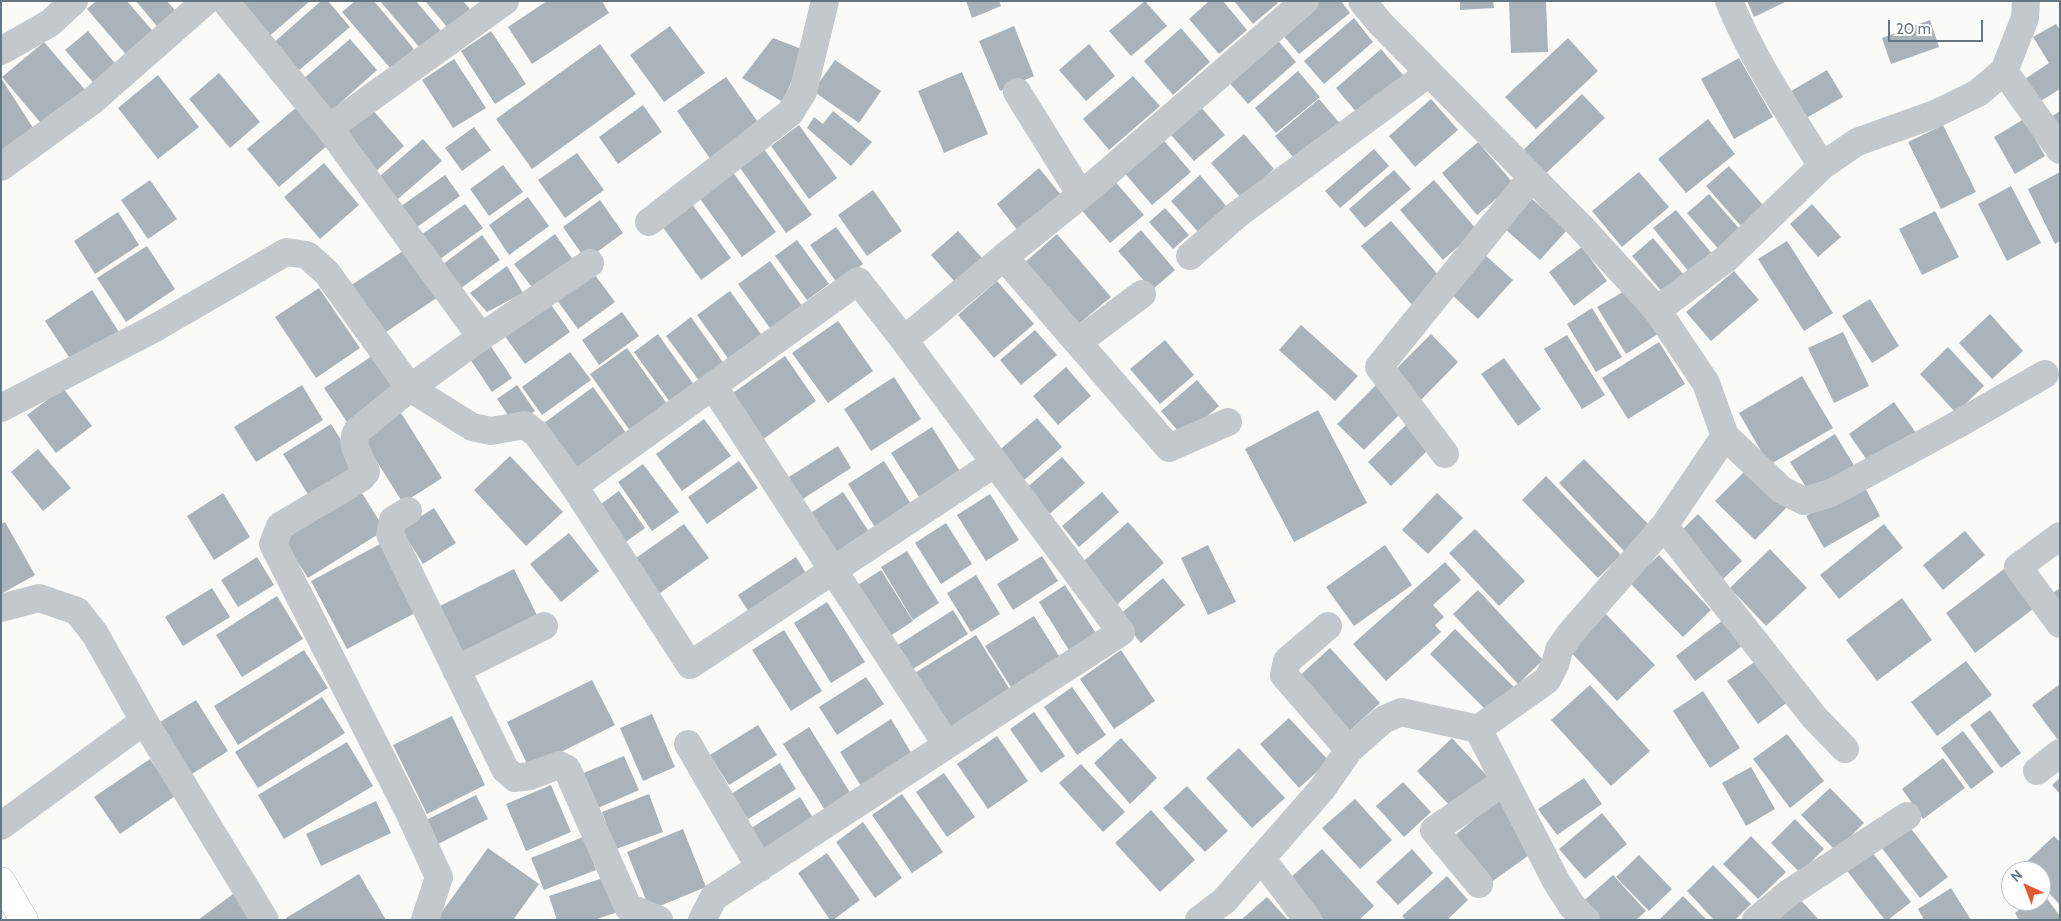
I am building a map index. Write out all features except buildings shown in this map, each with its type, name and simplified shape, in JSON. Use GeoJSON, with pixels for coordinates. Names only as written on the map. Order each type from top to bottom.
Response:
{"type":"FeatureCollection","features":[{"type":"Feature","properties":{"kind":"main road"},"geometry":{"type":"LineString","coordinates":[[1,881],[24,920]]}},
{"type":"Feature","properties":{"kind":"street"},"geometry":{"type":"LineString","coordinates":[[1,51],[50,23],[74,1]]}},
{"type":"Feature","properties":{"kind":"street"},"geometry":{"type":"LineString","coordinates":[[1,167],[92,101],[206,1]]}},
{"type":"Feature","properties":{"kind":"street"},"geometry":{"type":"LineString","coordinates":[[225,1],[329,128],[481,338]]}},
{"type":"Feature","properties":{"kind":"street"},"geometry":{"type":"LineString","coordinates":[[329,128],[505,1]]}},
{"type":"Feature","properties":{"kind":"street"},"geometry":{"type":"LineString","coordinates":[[649,222],[790,113],[803,92],[825,1]]}},
{"type":"Feature","properties":{"kind":"street"},"geometry":{"type":"LineString","coordinates":[[904,340],[1081,195],[1305,1]]}},
{"type":"Feature","properties":{"kind":"street"},"geometry":{"type":"LineString","coordinates":[[1362,1],[1380,24],[1532,177],[1658,310],[1706,383],[1725,436],[1782,490],[1804,501],[1831,493],[1953,427],[2045,374]]}},
{"type":"Feature","properties":{"kind":"street"},"geometry":{"type":"LineString","coordinates":[[1729,1],[1744,34],[1784,105],[1822,166]]}},
{"type":"Feature","properties":{"kind":"street"},"geometry":{"type":"LineString","coordinates":[[1658,310],[1727,258],[1822,166],[1857,142],[1935,114],[1978,93],[2004,71],[2025,18],[2026,1]]}},
{"type":"Feature","properties":{"kind":"street"},"geometry":{"type":"LineString","coordinates":[[2004,71],[2060,150]]}},
{"type":"Feature","properties":{"kind":"street"},"geometry":{"type":"LineString","coordinates":[[1190,256],[1238,214],[1429,74]]}},
{"type":"Feature","properties":{"kind":"street"},"geometry":{"type":"LineString","coordinates":[[1017,92],[1081,195]]}},
{"type":"Feature","properties":{"kind":"street"},"geometry":{"type":"LineString","coordinates":[[1445,454],[1379,367],[1532,177]]}},
{"type":"Feature","properties":{"kind":"street"},"geometry":{"type":"LineString","coordinates":[[1,408],[155,328],[286,252],[307,255],[327,273],[410,388],[472,427],[491,431],[525,425],[537,434],[574,486],[690,665],[995,463]]}},
{"type":"Feature","properties":{"kind":"street"},"geometry":{"type":"LineString","coordinates":[[1004,257],[1169,448],[1228,422]]}},
{"type":"Feature","properties":{"kind":"street"},"geometry":{"type":"LineString","coordinates":[[425,920],[439,877],[409,812],[273,544],[280,526],[361,478],[366,472],[354,446],[353,437],[357,431],[410,388],[590,263]]}},
{"type":"Feature","properties":{"kind":"street"},"geometry":{"type":"LineString","coordinates":[[574,486],[858,281],[1121,632],[714,898],[702,920]]}},
{"type":"Feature","properties":{"kind":"street"},"geometry":{"type":"LineString","coordinates":[[1078,342],[1142,294]]}},
{"type":"Feature","properties":{"kind":"street"},"geometry":{"type":"LineString","coordinates":[[713,386],[947,745]]}},
{"type":"Feature","properties":{"kind":"street"},"geometry":{"type":"LineString","coordinates":[[1200,920],[1224,901],[1322,789],[1348,750],[1383,720],[1401,712],[1478,729],[1547,680],[1555,665],[1559,650],[1570,634],[1664,526],[1725,436]]}},
{"type":"Feature","properties":{"kind":"street"},"geometry":{"type":"LineString","coordinates":[[408,511],[394,520],[390,534],[505,769],[515,778],[530,776],[559,765],[567,769],[628,907],[659,920]]}},
{"type":"Feature","properties":{"kind":"street"},"geometry":{"type":"LineString","coordinates":[[1664,526],[1814,717],[1845,749]]}},
{"type":"Feature","properties":{"kind":"street"},"geometry":{"type":"LineString","coordinates":[[2060,536],[2018,567],[2060,624]]}},
{"type":"Feature","properties":{"kind":"street"},"geometry":{"type":"LineString","coordinates":[[1,608],[39,598],[77,612],[95,634],[144,721],[265,920]]}},
{"type":"Feature","properties":{"kind":"street"},"geometry":{"type":"LineString","coordinates":[[456,670],[544,626]]}},
{"type":"Feature","properties":{"kind":"street"},"geometry":{"type":"LineString","coordinates":[[1328,626],[1287,661],[1284,675],[1348,750]]}},
{"type":"Feature","properties":{"kind":"street"},"geometry":{"type":"LineString","coordinates":[[1,826],[144,721]]}},
{"type":"Feature","properties":{"kind":"street"},"geometry":{"type":"LineString","coordinates":[[1478,729],[1556,880],[1572,906],[1586,920]]}},
{"type":"Feature","properties":{"kind":"street"},"geometry":{"type":"LineString","coordinates":[[688,744],[760,868]]}},
{"type":"Feature","properties":{"kind":"street"},"geometry":{"type":"LineString","coordinates":[[2037,771],[2060,753]]}},
{"type":"Feature","properties":{"kind":"street"},"geometry":{"type":"LineString","coordinates":[[1479,884],[1434,830],[1505,781]]}},
{"type":"Feature","properties":{"kind":"street"},"geometry":{"type":"LineString","coordinates":[[1756,920],[1789,893],[1907,816]]}},
{"type":"Feature","properties":{"kind":"street"},"geometry":{"type":"LineString","coordinates":[[1261,858],[1308,920]]}}]}
